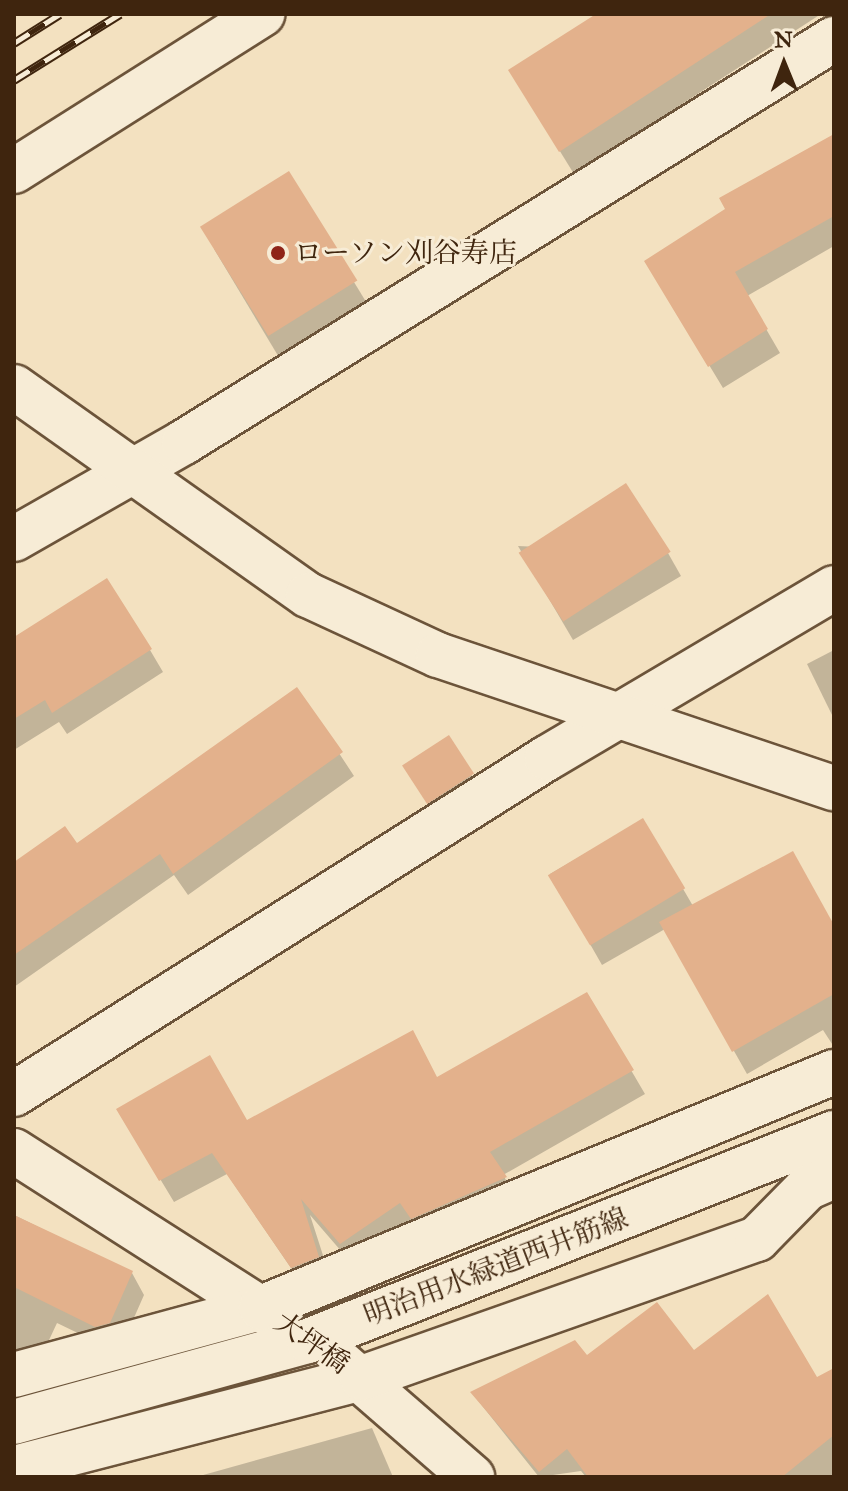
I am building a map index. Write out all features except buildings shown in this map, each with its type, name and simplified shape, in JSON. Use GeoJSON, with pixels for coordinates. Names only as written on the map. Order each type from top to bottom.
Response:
{"type":"FeatureCollection","features":[{"type":"Feature","properties":{"kind":"street"},"geometry":{"type":"LineString","coordinates":[[14,171],[262,14]]}},
{"type":"Feature","properties":{"kind":"street"},"geometry":{"type":"LineString","coordinates":[[14,539],[124,470],[184,442],[834,39]]}},
{"type":"Feature","properties":{"kind":"street"},"geometry":{"type":"LineString","coordinates":[[14,387],[124,470],[308,595],[438,655],[834,788]]}},
{"type":"Feature","properties":{"kind":"street"},"geometry":{"type":"LineString","coordinates":[[14,1094],[618,715],[834,588]]}},
{"type":"Feature","properties":{"kind":"street"},"geometry":{"type":"LineString","coordinates":[[14,1375],[261,1308],[834,1072]]}},
{"type":"Feature","properties":{"kind":"street","name":"明治用水緑道西井筋線"},"geometry":{"type":"LineString","coordinates":[[14,1422],[308,1341],[834,1133]]}},
{"type":"Feature","properties":{"kind":"street","name":"大坪橋"},"geometry":{"type":"LineString","coordinates":[[14,1151],[261,1308],[362,1378],[472,1477]]}},
{"type":"Feature","properties":{"kind":"street"},"geometry":{"type":"LineString","coordinates":[[14,1468],[362,1378],[757,1239],[807,1188],[834,1176]]}},
{"type":"Feature","properties":{"kind":"railway"},"geometry":{"type":"LineString","coordinates":[[14,43],[60,14]]}},
{"type":"Feature","properties":{"kind":"railway"},"geometry":{"type":"LineString","coordinates":[[14,80],[120,14]]}},
{"type":"Feature","properties":{"kind":"place","name":"ローソン刈谷寿店"},"geometry":{"type":"Point","coordinates":[278,253]}}]}
